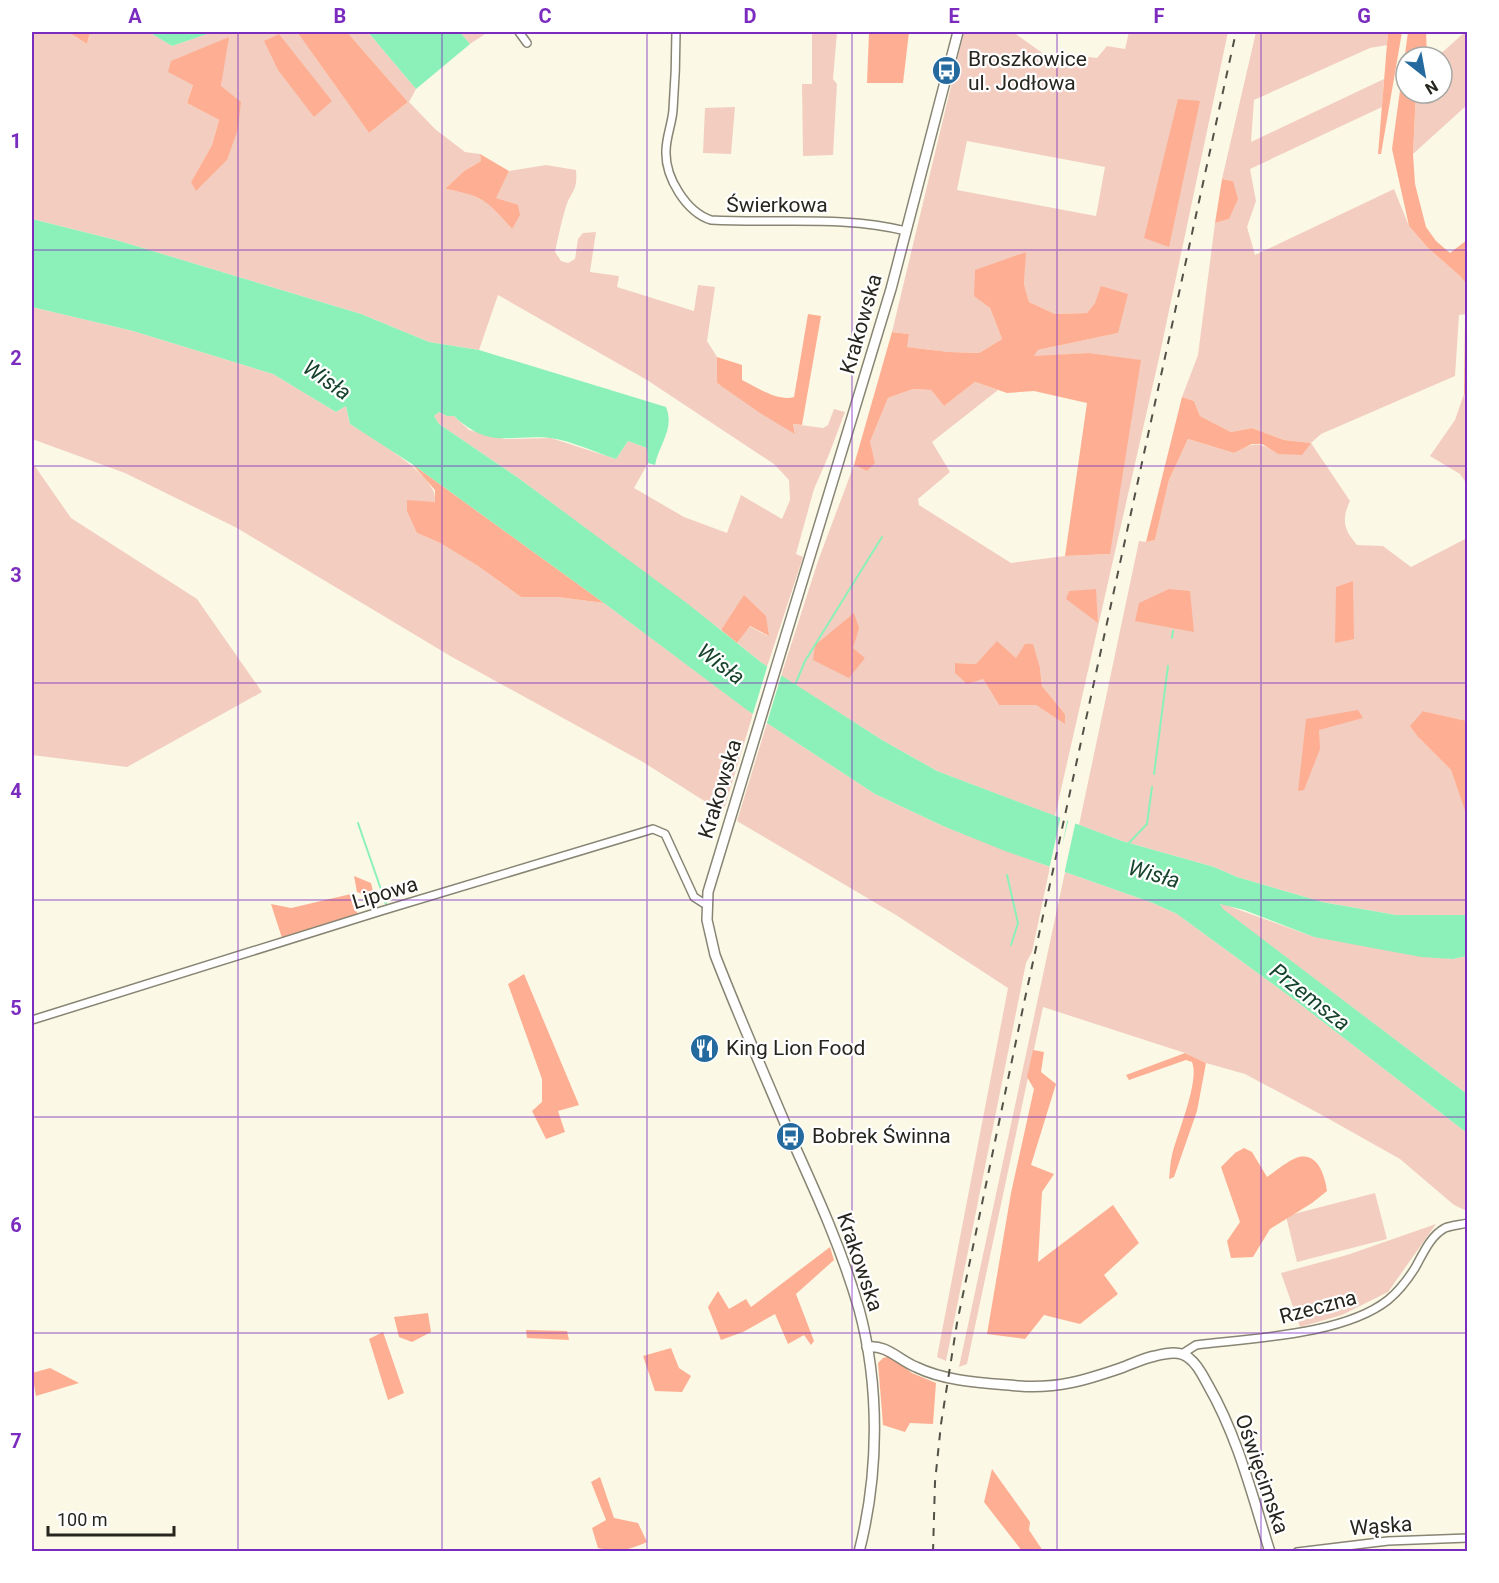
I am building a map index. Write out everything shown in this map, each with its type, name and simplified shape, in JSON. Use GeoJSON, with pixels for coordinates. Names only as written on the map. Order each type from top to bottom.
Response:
{"type":"FeatureCollection","features":[{"type":"Feature","properties":{"kind":"street"},"geometry":{"type":"LineString","coordinates":[[519,32],[527,43]]}},
{"type":"Feature","properties":{"kind":"street","name":"Świerkowa"},"geometry":{"type":"LineString","coordinates":[[676,32],[673,112],[666,152],[671,177],[693,210],[711,220],[850,222],[874,224],[906,231]]}},
{"type":"Feature","properties":{"kind":"street","name":"Krakowska"},"geometry":{"type":"LineString","coordinates":[[859,1551],[872,1486],[874,1436],[867,1347],[860,1312],[839,1248],[715,955],[707,920],[708,892],[891,289],[957,32]]}},
{"type":"Feature","properties":{"kind":"street","name":"Lipowa"},"geometry":{"type":"LineString","coordinates":[[32,1020],[653,829],[665,834],[694,897],[708,906]]}},
{"type":"Feature","properties":{"kind":"street","name":"Rzeczna"},"geometry":{"type":"LineString","coordinates":[[1182,1354],[1197,1345],[1298,1332],[1334,1324],[1366,1312],[1387,1300],[1402,1286],[1435,1236],[1446,1228],[1466,1225]]}},
{"type":"Feature","properties":{"kind":"street"},"geometry":{"type":"LineString","coordinates":[[867,1347],[878,1345],[916,1367],[942,1376],[990,1383],[1053,1387],[1086,1380],[1154,1356],[1182,1354]]}},
{"type":"Feature","properties":{"kind":"street","name":"Oświęcimska"},"geometry":{"type":"LineString","coordinates":[[1182,1354],[1190,1358],[1197,1366],[1214,1396],[1244,1463],[1270,1551]]}},
{"type":"Feature","properties":{"kind":"street","name":"Wąska"},"geometry":{"type":"LineString","coordinates":[[1297,1551],[1388,1540],[1467,1538]]}},
{"type":"Feature","properties":{"kind":"shaded area"},"geometry":{"type":"Polygon","coordinates":[[[32,32],[68,32],[87,44],[90,32],[149,32],[172,46],[213,32],[297,32],[369,133],[408,102],[347,32],[368,32],[416,89],[409,102],[435,129],[465,152],[480,154],[481,161],[464,171],[445,189],[470,193],[493,206],[512,229],[495,198],[509,171],[546,165],[576,170],[575,188],[565,210],[555,252],[561,261],[568,263],[575,259],[578,239],[583,233],[596,232],[590,272],[619,276],[617,287],[694,311],[698,285],[715,287],[707,341],[717,357],[717,383],[795,433],[793,424],[823,428],[828,425],[834,409],[845,412],[814,489],[796,554],[803,557],[767,667],[737,643],[749,626],[768,636],[745,596],[721,630],[517,477],[439,424],[434,416],[439,412],[447,416],[454,416],[469,430],[505,439],[551,438],[616,459],[628,441],[647,448],[648,463],[634,488],[684,517],[727,533],[741,495],[782,519],[790,500],[789,480],[774,464],[647,380],[498,295],[479,350],[429,342],[361,314],[116,240],[32,219],[32,32]],[[223,66],[193,85],[187,103],[219,120],[212,145],[191,182],[227,160],[221,86],[223,66]]]}},
{"type":"Feature","properties":{"kind":"shaded area"},"geometry":{"type":"Polygon","coordinates":[[[68,32],[90,32],[87,44],[68,32]]]}},
{"type":"Feature","properties":{"kind":"shaded area"},"geometry":{"type":"Polygon","coordinates":[[[297,32],[347,32],[408,102],[369,133],[297,32]]]}},
{"type":"Feature","properties":{"kind":"shaded area"},"geometry":{"type":"Polygon","coordinates":[[[460,32],[488,32],[470,44],[460,32]]]}},
{"type":"Feature","properties":{"kind":"shaded area"},"geometry":{"type":"Polygon","coordinates":[[[812,32],[837,32],[833,79],[837,84],[833,155],[803,156],[802,84],[812,84],[812,32]]]}},
{"type":"Feature","properties":{"kind":"shaded area"},"geometry":{"type":"Polygon","coordinates":[[[869,32],[909,32],[903,83],[867,83],[869,32]]]}},
{"type":"Feature","properties":{"kind":"shaded area"},"geometry":{"type":"Polygon","coordinates":[[[964,32],[1013,32],[1055,62],[1066,67],[1078,65],[1089,57],[1097,58],[1107,46],[1125,49],[1129,32],[1228,32],[1159,358],[1055,816],[937,771],[882,740],[781,676],[818,561],[854,465],[867,471],[870,442],[888,398],[913,389],[931,390],[944,406],[975,382],[998,390],[932,442],[950,472],[918,499],[919,505],[1011,563],[1065,556],[1110,554],[1088,353],[1033,357],[1038,350],[1118,333],[1095,303],[1087,313],[1055,314],[1029,302],[1024,284],[1025,252],[974,295],[990,308],[1002,339],[979,353],[906,347],[909,334],[892,332],[964,32]],[[967,141],[957,190],[1096,216],[1105,167],[967,141]],[[1016,658],[976,664],[955,663],[983,679],[999,705],[1036,705],[1065,723],[1065,714],[1042,686],[1040,668],[1016,658]]]}},
{"type":"Feature","properties":{"kind":"shaded area"},"geometry":{"type":"Polygon","coordinates":[[[1256,32],[1388,32],[1387,45],[1370,48],[1254,100],[1251,142],[1384,79],[1382,107],[1250,169],[1256,201],[1247,227],[1255,255],[1394,189],[1409,226],[1428,248],[1467,285],[1467,314],[1459,315],[1455,376],[1321,434],[1311,443],[1284,440],[1252,428],[1231,432],[1200,416],[1194,401],[1182,397],[1198,355],[1215,223],[1229,219],[1233,181],[1222,179],[1256,32]]]}},
{"type":"Feature","properties":{"kind":"shaded area"},"geometry":{"type":"Polygon","coordinates":[[[1388,32],[1402,32],[1400,45],[1394,45],[1394,78],[1381,154],[1378,154],[1388,32]]]}},
{"type":"Feature","properties":{"kind":"shaded area"},"geometry":{"type":"Polygon","coordinates":[[[1408,32],[1426,32],[1427,45],[1406,45],[1408,32]]]}},
{"type":"Feature","properties":{"kind":"shaded area"},"geometry":{"type":"Polygon","coordinates":[[[1467,32],[1467,105],[1413,154],[1415,105],[1454,105],[1454,45],[1450,45],[1467,32]]]}},
{"type":"Feature","properties":{"kind":"shaded area"},"geometry":{"type":"Polygon","coordinates":[[[279,34],[332,101],[314,117],[278,70],[264,41],[279,34]]]}},
{"type":"Feature","properties":{"kind":"shaded area"},"geometry":{"type":"Polygon","coordinates":[[[229,37],[221,86],[241,102],[238,129],[227,160],[196,191],[191,182],[212,145],[219,120],[187,103],[193,85],[168,72],[171,61],[229,37]]]}},
{"type":"Feature","properties":{"kind":"shaded area"},"geometry":{"type":"Polygon","coordinates":[[[1178,99],[1200,101],[1169,247],[1144,238],[1178,99]]]}},
{"type":"Feature","properties":{"kind":"shaded area"},"geometry":{"type":"Polygon","coordinates":[[[1398,105],[1415,105],[1413,154],[1415,184],[1426,227],[1436,241],[1450,253],[1467,240],[1467,285],[1428,248],[1409,226],[1392,149],[1398,105]]]}},
{"type":"Feature","properties":{"kind":"shaded area"},"geometry":{"type":"Polygon","coordinates":[[[735,107],[731,154],[703,153],[705,108],[735,107]]]}},
{"type":"Feature","properties":{"kind":"shaded area"},"geometry":{"type":"Polygon","coordinates":[[[480,154],[509,171],[496,198],[518,205],[520,215],[512,229],[497,212],[483,201],[468,194],[445,189],[464,171],[481,161],[480,154]]]}},
{"type":"Feature","properties":{"kind":"shaded area"},"geometry":{"type":"Polygon","coordinates":[[[1222,179],[1233,181],[1238,199],[1229,219],[1215,223],[1222,179]]]}},
{"type":"Feature","properties":{"kind":"shaded area"},"geometry":{"type":"Polygon","coordinates":[[[1026,252],[1024,284],[1029,302],[1055,314],[1087,313],[1095,303],[1101,286],[1128,294],[1118,333],[1038,350],[1034,356],[1088,353],[1141,360],[1110,554],[1065,556],[1087,403],[1034,391],[1007,393],[975,382],[944,406],[931,390],[913,389],[888,398],[870,442],[875,463],[867,471],[854,465],[892,332],[909,334],[907,347],[979,353],[1002,339],[990,308],[974,296],[975,270],[1026,252]]]}},
{"type":"Feature","properties":{"kind":"shaded area"},"geometry":{"type":"Polygon","coordinates":[[[32,307],[133,331],[273,374],[336,412],[346,406],[350,424],[415,469],[433,490],[434,504],[417,533],[440,543],[478,566],[521,597],[557,597],[604,603],[753,714],[725,806],[720,811],[643,762],[452,657],[237,528],[125,473],[32,439],[32,307]]]}},
{"type":"Feature","properties":{"kind":"shaded area"},"geometry":{"type":"Polygon","coordinates":[[[808,314],[821,316],[802,425],[793,424],[795,434],[717,383],[717,357],[742,365],[742,380],[760,390],[774,396],[794,397],[808,314]]]}},
{"type":"Feature","properties":{"kind":"shaded area"},"geometry":{"type":"Polygon","coordinates":[[[1465,317],[1468,317],[1467,394],[1464,394],[1465,317]]]}},
{"type":"Feature","properties":{"kind":"shaded area"},"geometry":{"type":"Polygon","coordinates":[[[1464,394],[1467,394],[1467,484],[1460,474],[1430,456],[1455,420],[1464,394]]]}},
{"type":"Feature","properties":{"kind":"shaded area"},"geometry":{"type":"Polygon","coordinates":[[[1182,397],[1194,401],[1200,416],[1231,432],[1252,428],[1284,440],[1311,443],[1302,455],[1278,454],[1262,444],[1252,444],[1234,453],[1188,439],[1169,480],[1155,540],[1146,542],[1182,397]]]}},
{"type":"Feature","properties":{"kind":"shaded area"},"geometry":{"type":"Polygon","coordinates":[[[1188,439],[1234,453],[1256,444],[1278,454],[1311,443],[1350,501],[1345,514],[1345,524],[1357,545],[1383,546],[1411,567],[1467,538],[1467,721],[1423,711],[1419,738],[1451,770],[1467,812],[1467,915],[1396,915],[1322,902],[1237,877],[1214,867],[1122,841],[1079,825],[1139,541],[1155,540],[1169,480],[1188,439]]]}},
{"type":"Feature","properties":{"kind":"shaded area"},"geometry":{"type":"Polygon","coordinates":[[[32,462],[71,518],[197,599],[262,692],[127,767],[32,755],[32,462]]]}},
{"type":"Feature","properties":{"kind":"shaded area"},"geometry":{"type":"Polygon","coordinates":[[[412,464],[604,603],[557,597],[521,597],[478,566],[440,543],[417,533],[407,511],[407,500],[435,502],[435,490],[412,464]]]}},
{"type":"Feature","properties":{"kind":"shaded area"},"geometry":{"type":"Polygon","coordinates":[[[1353,581],[1354,639],[1335,643],[1336,587],[1353,581]]]}},
{"type":"Feature","properties":{"kind":"shaded area"},"geometry":{"type":"Polygon","coordinates":[[[1096,589],[1098,623],[1066,599],[1069,591],[1096,589]]]}},
{"type":"Feature","properties":{"kind":"shaded area"},"geometry":{"type":"Polygon","coordinates":[[[1169,589],[1190,591],[1194,632],[1135,621],[1139,603],[1169,589]]]}},
{"type":"Feature","properties":{"kind":"shaded area"},"geometry":{"type":"Polygon","coordinates":[[[744,595],[766,616],[769,636],[750,626],[737,643],[721,630],[744,595]]]}},
{"type":"Feature","properties":{"kind":"shaded area"},"geometry":{"type":"Polygon","coordinates":[[[854,613],[859,628],[853,648],[865,658],[849,678],[813,660],[815,645],[854,613]]]}},
{"type":"Feature","properties":{"kind":"shaded area"},"geometry":{"type":"Polygon","coordinates":[[[997,641],[1016,658],[1025,644],[1033,644],[1040,668],[1042,686],[1065,714],[1065,724],[1036,705],[999,705],[983,679],[967,684],[955,673],[955,663],[976,664],[997,641]]]}},
{"type":"Feature","properties":{"kind":"shaded area"},"geometry":{"type":"Polygon","coordinates":[[[1358,710],[1363,718],[1319,730],[1320,749],[1304,790],[1298,791],[1306,719],[1358,710]]]}},
{"type":"Feature","properties":{"kind":"shaded area"},"geometry":{"type":"Polygon","coordinates":[[[1423,711],[1467,721],[1467,812],[1451,770],[1410,726],[1423,711]]]}},
{"type":"Feature","properties":{"kind":"shaded area"},"geometry":{"type":"Polygon","coordinates":[[[767,723],[875,794],[943,826],[1050,867],[1032,952],[1026,963],[946,1361],[937,1357],[1008,988],[896,915],[737,821],[767,723]]]}},
{"type":"Feature","properties":{"kind":"shaded area"},"geometry":{"type":"Polygon","coordinates":[[[1065,872],[1153,903],[1177,914],[1296,1001],[1467,1133],[1467,1211],[1454,1205],[1400,1159],[1245,1074],[1206,1063],[1185,1053],[1043,1007],[967,1364],[959,1367],[1065,872]]]}},
{"type":"Feature","properties":{"kind":"shaded area"},"geometry":{"type":"Polygon","coordinates":[[[354,876],[371,883],[375,899],[357,892],[354,876]]]}},
{"type":"Feature","properties":{"kind":"shaded area"},"geometry":{"type":"Polygon","coordinates":[[[351,894],[358,915],[282,938],[271,904],[291,908],[351,894]]]}},
{"type":"Feature","properties":{"kind":"shaded area"},"geometry":{"type":"Polygon","coordinates":[[[1220,903],[1314,937],[1453,959],[1467,956],[1467,1094],[1222,909],[1220,903]]]}},
{"type":"Feature","properties":{"kind":"shaded area"},"geometry":{"type":"Polygon","coordinates":[[[524,974],[579,1105],[558,1111],[565,1132],[546,1139],[532,1111],[542,1102],[542,1079],[508,984],[524,974]]]}},
{"type":"Feature","properties":{"kind":"shaded area"},"geometry":{"type":"Polygon","coordinates":[[[1033,1050],[1044,1052],[1041,1072],[1056,1084],[1031,1165],[1054,1174],[1042,1192],[1038,1262],[1113,1205],[1139,1243],[1104,1275],[1118,1294],[1080,1324],[1044,1315],[1025,1339],[987,1334],[1011,1193],[1034,1089],[1027,1077],[1033,1050]]]}},
{"type":"Feature","properties":{"kind":"shaded area"},"geometry":{"type":"Polygon","coordinates":[[[1185,1053],[1206,1063],[1197,1111],[1174,1177],[1169,1179],[1172,1155],[1191,1094],[1194,1071],[1192,1062],[1186,1060],[1129,1080],[1126,1075],[1185,1053]]]}},
{"type":"Feature","properties":{"kind":"shaded area"},"geometry":{"type":"Polygon","coordinates":[[[1244,1148],[1252,1152],[1267,1177],[1296,1158],[1303,1156],[1315,1161],[1322,1171],[1327,1191],[1270,1229],[1253,1257],[1231,1258],[1227,1241],[1240,1222],[1221,1167],[1235,1153],[1244,1148]]]}},
{"type":"Feature","properties":{"kind":"shaded area"},"geometry":{"type":"Polygon","coordinates":[[[1375,1193],[1387,1239],[1297,1262],[1286,1216],[1375,1193]]]}},
{"type":"Feature","properties":{"kind":"shaded area"},"geometry":{"type":"Polygon","coordinates":[[[1436,1224],[1388,1292],[1342,1315],[1300,1327],[1281,1273],[1347,1255],[1436,1224]]]}},
{"type":"Feature","properties":{"kind":"shaded area"},"geometry":{"type":"Polygon","coordinates":[[[830,1247],[834,1260],[796,1294],[814,1341],[811,1345],[804,1335],[788,1344],[775,1314],[743,1332],[721,1340],[708,1307],[718,1291],[729,1309],[746,1299],[751,1307],[830,1247]]]}},
{"type":"Feature","properties":{"kind":"shaded area"},"geometry":{"type":"Polygon","coordinates":[[[428,1313],[431,1332],[412,1342],[399,1337],[394,1317],[428,1313]]]}},
{"type":"Feature","properties":{"kind":"shaded area"},"geometry":{"type":"Polygon","coordinates":[[[526,1330],[567,1331],[569,1340],[527,1338],[526,1330]]]}},
{"type":"Feature","properties":{"kind":"shaded area"},"geometry":{"type":"Polygon","coordinates":[[[383,1332],[404,1393],[388,1400],[369,1339],[383,1332]]]}},
{"type":"Feature","properties":{"kind":"shaded area"},"geometry":{"type":"Polygon","coordinates":[[[671,1348],[679,1368],[691,1376],[682,1392],[655,1391],[643,1356],[671,1348]]]}},
{"type":"Feature","properties":{"kind":"shaded area"},"geometry":{"type":"Polygon","coordinates":[[[890,1356],[912,1373],[936,1383],[933,1424],[910,1423],[905,1432],[883,1425],[878,1363],[890,1356]]]}},
{"type":"Feature","properties":{"kind":"shaded area"},"geometry":{"type":"Polygon","coordinates":[[[50,1368],[79,1383],[36,1396],[32,1373],[50,1368]]]}},
{"type":"Feature","properties":{"kind":"shaded area"},"geometry":{"type":"Polygon","coordinates":[[[992,1469],[1030,1522],[1029,1530],[1043,1551],[1022,1551],[984,1502],[992,1469]]]}},
{"type":"Feature","properties":{"kind":"shaded area"},"geometry":{"type":"Polygon","coordinates":[[[600,1477],[614,1518],[638,1523],[647,1542],[623,1550],[598,1548],[592,1528],[606,1520],[591,1482],[600,1477]]]}},
{"type":"Feature","properties":{"kind":"water"},"geometry":{"type":"Polygon","coordinates":[[[149,32],[213,32],[172,46],[149,32]]]}},
{"type":"Feature","properties":{"kind":"water"},"geometry":{"type":"Polygon","coordinates":[[[368,32],[460,32],[470,44],[416,89],[368,32]]]}},
{"type":"Feature","properties":{"kind":"water"},"geometry":{"type":"Polygon","coordinates":[[[32,219],[116,240],[361,314],[429,342],[479,350],[666,407],[668,429],[655,465],[648,463],[647,448],[628,441],[616,459],[558,439],[489,437],[467,427],[454,416],[447,416],[439,412],[434,416],[439,424],[517,477],[688,604],[762,663],[882,740],[937,771],[1122,841],[1214,867],[1237,877],[1322,902],[1396,915],[1467,915],[1467,956],[1453,959],[1421,957],[1314,937],[1244,910],[1220,904],[1223,909],[1467,1094],[1467,1133],[1296,1001],[1177,914],[1153,903],[1005,851],[943,826],[875,794],[747,710],[412,464],[350,424],[346,406],[336,412],[273,374],[133,331],[32,307],[32,219]]]}},
{"type":"Feature","properties":{"kind":"pier"},"geometry":{"type":"Polygon","coordinates":[[[768,664],[782,673],[766,726],[752,717],[768,664]]]}},
{"type":"Feature","properties":{"kind":"pier"},"geometry":{"type":"Polygon","coordinates":[[[1061,815],[1068,817],[1062,846],[1069,818],[1076,820],[1064,875],[1049,870],[1061,815]]]}},
{"type":"Feature","properties":{"kind":"waterway"},"geometry":{"type":"LineString","coordinates":[[795,685],[805,661],[882,537]]}},
{"type":"Feature","properties":{"kind":"waterway"},"geometry":{"type":"LineString","coordinates":[[1172,638],[1173,631]]}},
{"type":"Feature","properties":{"kind":"waterway"},"geometry":{"type":"LineString","coordinates":[[1154,774],[1168,666]]}},
{"type":"Feature","properties":{"kind":"waterway","name":"Wisła"},"geometry":{"type":"LineString","coordinates":[[1127,845],[1147,824],[1152,787]]}},
{"type":"Feature","properties":{"kind":"waterway"},"geometry":{"type":"LineString","coordinates":[[358,823],[386,904]]}},
{"type":"Feature","properties":{"kind":"waterway"},"geometry":{"type":"LineString","coordinates":[[1007,875],[1018,923],[1011,945]]}},
{"type":"Feature","properties":{"kind":"railway"},"geometry":{"type":"LineString","coordinates":[[933,1552],[935,1482],[941,1424],[957,1323],[1024,1003],[1236,32]]}},
{"type":"Feature","properties":{"kind":"place","name":"Broszkowice ul. Jodłowa"},"geometry":{"type":"Point","coordinates":[947,71]}},
{"type":"Feature","properties":{"kind":"place","name":"King Lion Food"},"geometry":{"type":"Point","coordinates":[705,1048]}},
{"type":"Feature","properties":{"kind":"place","name":"Bobrek Świnna"},"geometry":{"type":"Point","coordinates":[791,1136]}},
{"type":"Feature","properties":{"kind":"water label","name":"Przemsza"},"geometry":{"type":"Point","coordinates":[1310,997]}}]}
